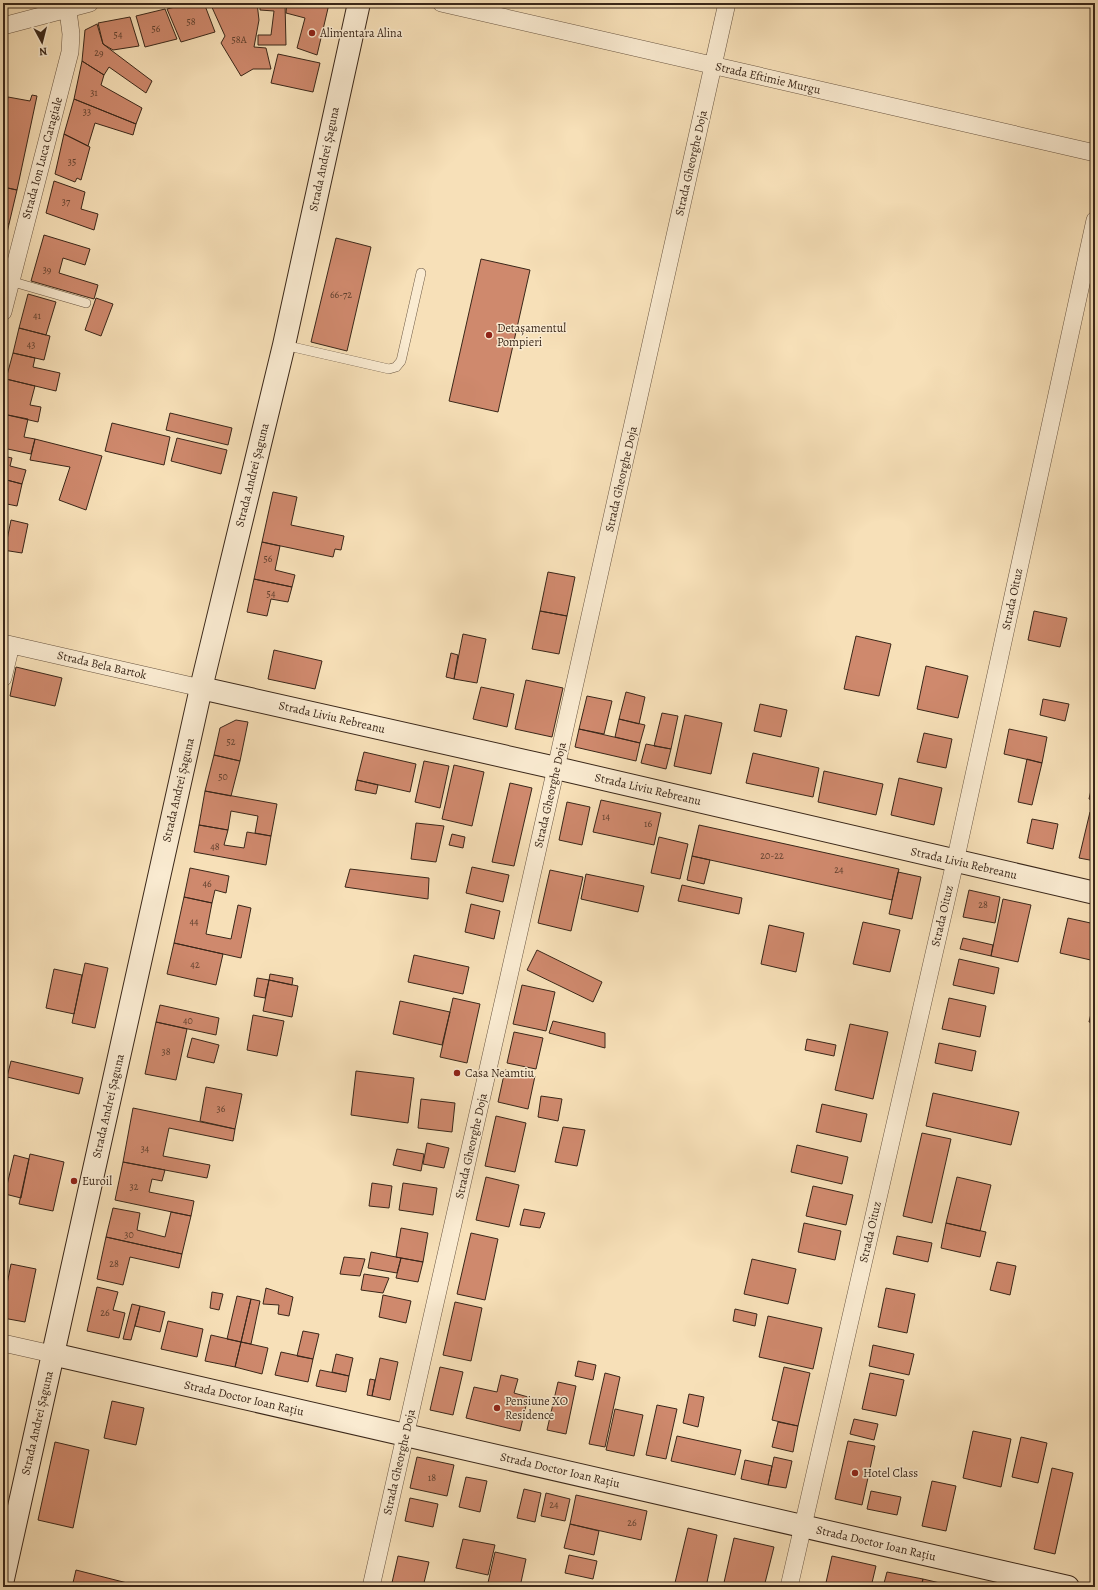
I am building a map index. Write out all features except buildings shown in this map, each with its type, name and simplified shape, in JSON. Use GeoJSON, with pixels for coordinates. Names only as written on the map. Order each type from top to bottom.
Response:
{"type":"FeatureCollection","features":[{"type":"Feature","properties":{"kind":"street"},"geometry":{"type":"LineString","coordinates":[[3,26],[68,6],[90,3]]}},
{"type":"Feature","properties":{"kind":"street","name":"Strada Andrei Șaguna"},"geometry":{"type":"LineString","coordinates":[[3,1579],[201,688],[284,345],[359,3]]}},
{"type":"Feature","properties":{"kind":"street","name":"Strada Eftimie Murgu"},"geometry":{"type":"LineString","coordinates":[[441,3],[1095,153]]}},
{"type":"Feature","properties":{"kind":"street","name":"Strada Gheorghe Doja"},"geometry":{"type":"LineString","coordinates":[[371,1587],[727,3]]}},
{"type":"Feature","properties":{"kind":"street","name":"Strada Ion Luca Caragiale"},"geometry":{"type":"LineString","coordinates":[[3,312],[70,52],[71,34],[68,6]]}},
{"type":"Feature","properties":{"kind":"street","name":"Strada Oituz"},"geometry":{"type":"LineString","coordinates":[[789,1587],[955,862],[1095,220]]}},
{"type":"Feature","properties":{"kind":"street"},"geometry":{"type":"LineString","coordinates":[[3,678],[7,644]]}},
{"type":"Feature","properties":{"kind":"street","name":"Strada Bela Bartok"},"geometry":{"type":"LineString","coordinates":[[7,644],[201,688]]}},
{"type":"Feature","properties":{"kind":"street","name":"Strada Liviu Rebreanu"},"geometry":{"type":"LineString","coordinates":[[201,688],[556,768],[955,862],[1095,893]]}},
{"type":"Feature","properties":{"kind":"street"},"geometry":{"type":"LineString","coordinates":[[3,1343],[52,1354]]}},
{"type":"Feature","properties":{"kind":"street","name":"Strada Doctor Ioan Rațiu"},"geometry":{"type":"LineString","coordinates":[[52,1354],[1068,1587]]}},
{"type":"Feature","properties":{"kind":"lane"},"geometry":{"type":"LineString","coordinates":[[284,345],[389,369],[396,367],[401,361],[421,273]]}},
{"type":"Feature","properties":{"kind":"lane"},"geometry":{"type":"LineString","coordinates":[[10,281],[86,303]]}},
{"type":"Feature","properties":{"kind":"place","name":"Alimentara Alina"},"geometry":{"type":"Point","coordinates":[312,33]}},
{"type":"Feature","properties":{"kind":"place","name":"Detașamentul Pompieri"},"geometry":{"type":"Point","coordinates":[489,335]}},
{"type":"Feature","properties":{"kind":"place","name":"Casa Neamtiu"},"geometry":{"type":"Point","coordinates":[457,1073]}},
{"type":"Feature","properties":{"kind":"place","name":"Euroil"},"geometry":{"type":"Point","coordinates":[74,1181]}},
{"type":"Feature","properties":{"kind":"place","name":"Pensiune XO Residence"},"geometry":{"type":"Point","coordinates":[497,1408]}},
{"type":"Feature","properties":{"kind":"place","name":"Hotel Class"},"geometry":{"type":"Point","coordinates":[855,1473]}}]}
